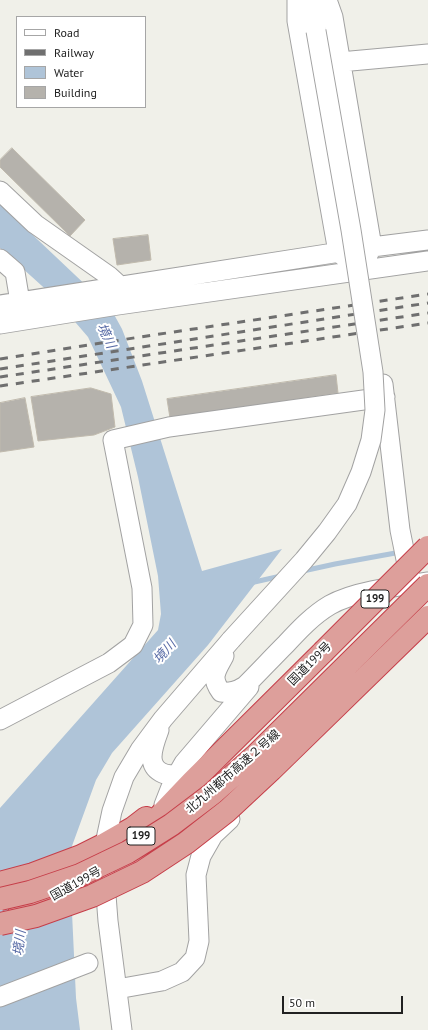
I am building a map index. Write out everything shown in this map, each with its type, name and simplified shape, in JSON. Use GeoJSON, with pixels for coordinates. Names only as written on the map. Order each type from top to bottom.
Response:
{"type":"FeatureCollection","features":[{"type":"Feature","properties":{"kind":"highway","name":"国道199号"},"geometry":{"type":"LineString","coordinates":[[0,883],[33,874],[80,856],[133,828],[164,805],[185,778],[235,738],[428,547]]}},
{"type":"Feature","properties":{"kind":"highway","name":"北九州都市高速２号線"},"geometry":{"type":"LineString","coordinates":[[0,899],[30,892],[80,875],[128,852],[171,825],[212,794],[255,756],[422,584]]}},
{"type":"Feature","properties":{"kind":"highway","name":"北九州都市高速２号線"},"geometry":{"type":"LineString","coordinates":[[0,924],[36,916],[92,896],[142,872],[186,843],[227,811],[271,770],[428,617]]}},
{"type":"Feature","properties":{"kind":"highway","name":"国道199号"},"geometry":{"type":"LineString","coordinates":[[0,919],[40,904],[83,883],[104,869],[133,845],[185,778]]}},
{"type":"Feature","properties":{"kind":"street"},"geometry":{"type":"LineString","coordinates":[[297,0],[297,21],[338,252],[360,270]]}},
{"type":"Feature","properties":{"kind":"street"},"geometry":{"type":"LineString","coordinates":[[122,1030],[108,922],[104,869],[105,844],[112,811],[124,777],[140,750],[163,719],[327,532],[347,504],[361,472],[371,440],[375,410],[373,372],[312,0]]}},
{"type":"Feature","properties":{"kind":"street"},"geometry":{"type":"LineString","coordinates":[[328,0],[333,17],[372,247],[360,270]]}},
{"type":"Feature","properties":{"kind":"street"},"geometry":{"type":"LineString","coordinates":[[340,62],[428,54]]}},
{"type":"Feature","properties":{"kind":"street"},"geometry":{"type":"LineString","coordinates":[[0,191],[36,224],[109,276],[120,286]]}},
{"type":"Feature","properties":{"kind":"street"},"geometry":{"type":"LineString","coordinates":[[0,305],[338,252],[428,240]]}},
{"type":"Feature","properties":{"kind":"street"},"geometry":{"type":"LineString","coordinates":[[0,258],[15,272],[20,302]]}},
{"type":"Feature","properties":{"kind":"street"},"geometry":{"type":"LineString","coordinates":[[0,324],[118,305],[428,260]]}},
{"type":"Feature","properties":{"kind":"street"},"geometry":{"type":"LineString","coordinates":[[231,640],[215,674],[216,685],[221,692],[229,693],[238,691],[245,686],[304,625],[330,605],[347,598],[366,593],[422,584],[400,530],[385,397],[380,367]]}},
{"type":"Feature","properties":{"kind":"street"},"geometry":{"type":"LineString","coordinates":[[0,720],[109,663],[133,645],[143,625],[142,588],[113,440],[169,427],[385,397]]}},
{"type":"Feature","properties":{"kind":"street"},"geometry":{"type":"LineString","coordinates":[[116,988],[162,981],[182,972],[195,958],[199,942],[196,875],[201,856],[213,835],[428,631]]}},
{"type":"Feature","properties":{"kind":"street"},"geometry":{"type":"LineString","coordinates":[[163,719],[153,748],[152,758],[154,767],[161,773],[185,778],[184,763],[236,703],[272,658]]}},
{"type":"Feature","properties":{"kind":"street"},"geometry":{"type":"LineString","coordinates":[[0,997],[88,963]]}},
{"type":"Feature","properties":{"kind":"water","name":"境川"},"geometry":{"type":"Polygon","coordinates":[[[0,204],[111,309],[122,329],[142,381],[202,571],[282,549],[208,645],[112,753],[96,780],[72,846],[70,870],[76,998],[80,1030],[0,1030],[0,808],[158,630],[161,614],[158,576],[138,477],[121,407],[88,337],[52,295],[0,248],[0,204]]]}},
{"type":"Feature","properties":{"kind":"building"},"geometry":{"type":"Polygon","coordinates":[[[12,148],[85,220],[70,236],[0,167],[0,160],[12,148]]]}},
{"type":"Feature","properties":{"kind":"building"},"geometry":{"type":"Polygon","coordinates":[[[148,235],[151,260],[117,265],[113,239],[148,235]]]}},
{"type":"Feature","properties":{"kind":"building"},"geometry":{"type":"Polygon","coordinates":[[[336,375],[338,393],[170,418],[167,399],[336,375]]]}},
{"type":"Feature","properties":{"kind":"building"},"geometry":{"type":"Polygon","coordinates":[[[91,388],[111,394],[115,427],[94,435],[38,441],[31,397],[91,388]]]}},
{"type":"Feature","properties":{"kind":"building"},"geometry":{"type":"Polygon","coordinates":[[[25,398],[34,447],[0,452],[0,403],[25,398]]]}},
{"type":"Feature","properties":{"kind":"waterway"},"geometry":{"type":"LineString","coordinates":[[303,571],[401,552]]}},
{"type":"Feature","properties":{"kind":"waterway"},"geometry":{"type":"LineString","coordinates":[[250,583],[281,576]]}},
{"type":"Feature","properties":{"kind":"railway"},"geometry":{"type":"LineString","coordinates":[[0,359],[428,294]]}},
{"type":"Feature","properties":{"kind":"railway"},"geometry":{"type":"LineString","coordinates":[[0,369],[428,303]]}},
{"type":"Feature","properties":{"kind":"railway"},"geometry":{"type":"LineString","coordinates":[[0,377],[428,313]]}},
{"type":"Feature","properties":{"kind":"railway"},"geometry":{"type":"LineString","coordinates":[[0,386],[428,323]]}}]}
